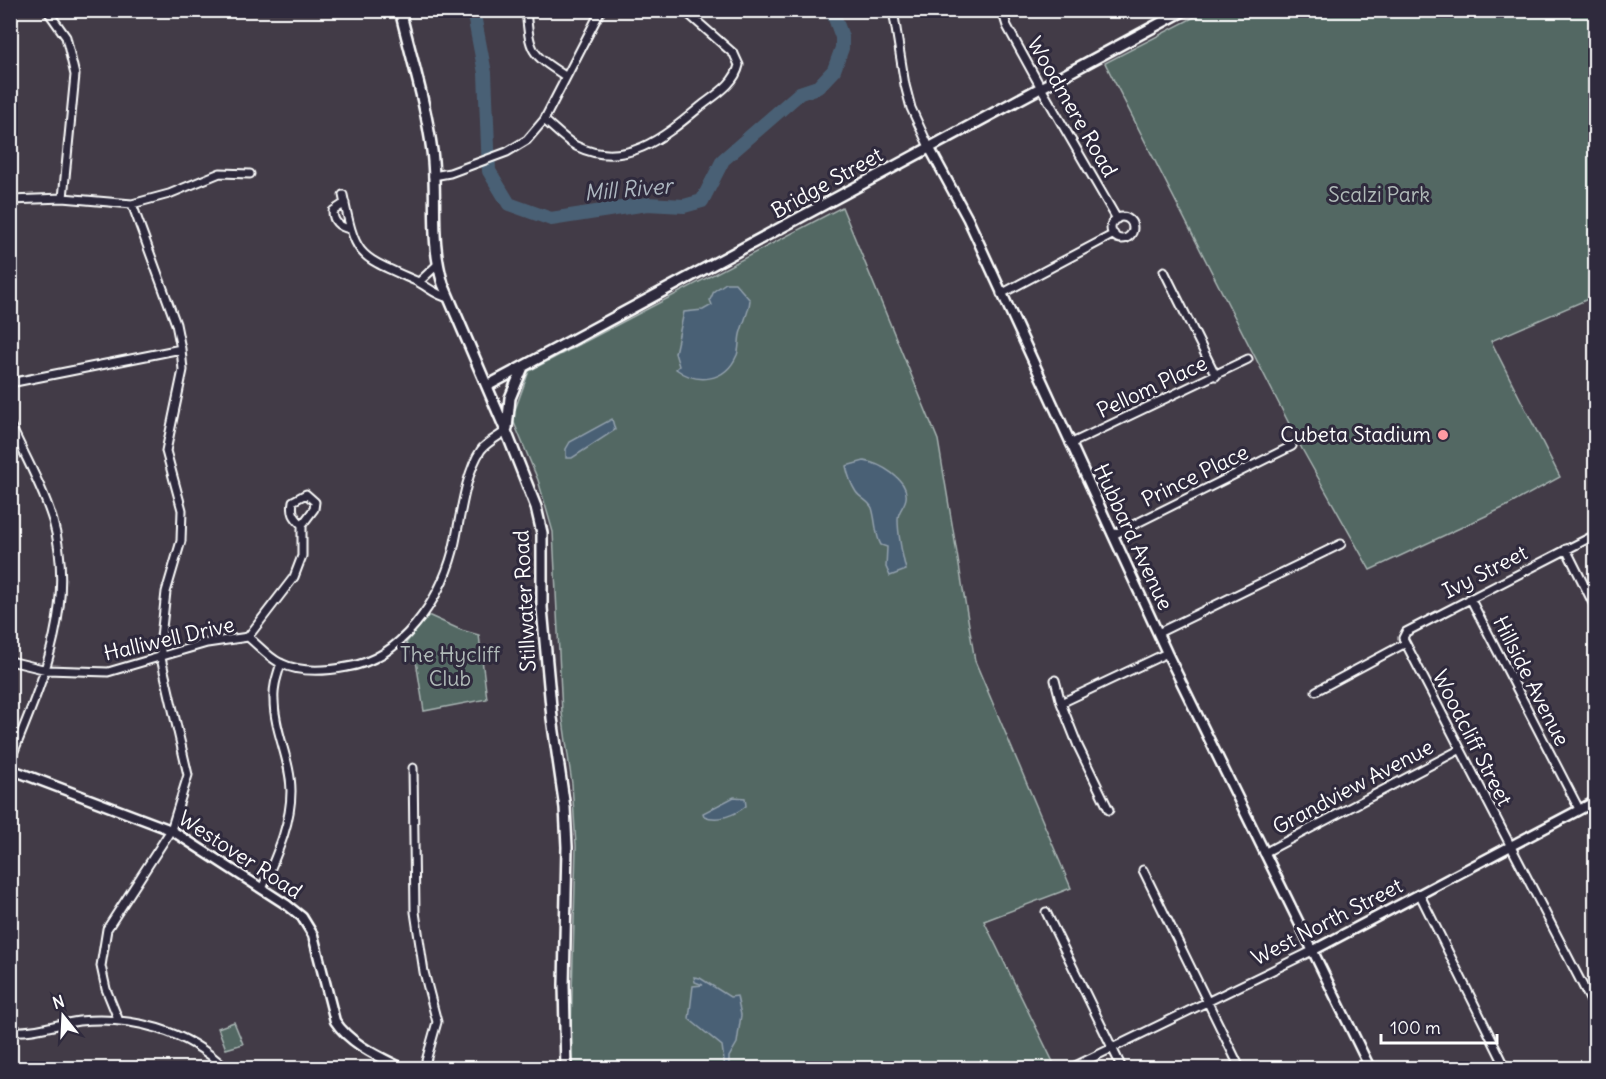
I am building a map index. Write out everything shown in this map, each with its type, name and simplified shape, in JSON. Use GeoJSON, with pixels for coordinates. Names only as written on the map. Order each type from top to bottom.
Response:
{"type":"FeatureCollection","features":[{"type":"Feature","properties":{"kind":"main road","name":"Stillwater Road"},"geometry":{"type":"LineString","coordinates":[[400,10],[427,120],[433,176],[433,231],[437,265],[506,430],[536,507],[542,533],[542,608],[552,718],[565,808],[567,847],[564,985],[566,1068]]}},
{"type":"Feature","properties":{"kind":"main road","name":"Bridge Street"},"geometry":{"type":"LineString","coordinates":[[487,386],[1040,86],[1185,10]]}},
{"type":"Feature","properties":{"kind":"main road"},"geometry":{"type":"LineString","coordinates":[[506,430],[510,398],[524,366]]}},
{"type":"Feature","properties":{"kind":"street"},"geometry":{"type":"LineString","coordinates":[[47,10],[66,37],[75,75],[63,198]]}},
{"type":"Feature","properties":{"kind":"street"},"geometry":{"type":"LineString","coordinates":[[526,10],[535,57],[565,76]]}},
{"type":"Feature","properties":{"kind":"street"},"geometry":{"type":"LineString","coordinates":[[433,176],[507,152],[527,140],[544,120],[601,10]]}},
{"type":"Feature","properties":{"kind":"street"},"geometry":{"type":"LineString","coordinates":[[544,120],[576,146],[608,154],[646,148],[681,122],[736,77],[740,65],[734,54],[684,10]]}},
{"type":"Feature","properties":{"kind":"street","name":"Hubbard Avenue"},"geometry":{"type":"LineString","coordinates":[[894,10],[905,85],[911,108],[929,147],[968,219],[1167,653],[1370,1068]]}},
{"type":"Feature","properties":{"kind":"street","name":"Woodmere Road"},"geometry":{"type":"LineString","coordinates":[[1001,294],[1114,234],[1119,238],[1126,238],[1133,229],[1128,219],[1117,219],[1040,86],[1007,26],[1002,10]]}},
{"type":"Feature","properties":{"kind":"street"},"geometry":{"type":"LineString","coordinates":[[10,200],[63,198],[132,204],[169,194],[220,173],[250,174]]}},
{"type":"Feature","properties":{"kind":"street"},"geometry":{"type":"LineString","coordinates":[[350,229],[337,225],[333,218],[333,211],[344,199],[350,229],[358,249],[388,270],[419,282],[438,295],[449,298]]}},
{"type":"Feature","properties":{"kind":"street"},"geometry":{"type":"LineString","coordinates":[[119,1021],[106,989],[101,966],[107,929],[171,830],[188,775],[161,658],[160,637],[166,592],[181,541],[182,510],[166,451],[183,370],[182,349],[176,324],[132,204]]}},
{"type":"Feature","properties":{"kind":"street"},"geometry":{"type":"LineString","coordinates":[[1114,234],[1112,226],[1117,219]]}},
{"type":"Feature","properties":{"kind":"street"},"geometry":{"type":"LineString","coordinates":[[419,282],[437,265]]}},
{"type":"Feature","properties":{"kind":"street"},"geometry":{"type":"LineString","coordinates":[[1164,271],[1216,376]]}},
{"type":"Feature","properties":{"kind":"street"},"geometry":{"type":"LineString","coordinates":[[10,383],[182,349]]}},
{"type":"Feature","properties":{"kind":"street","name":"Pellom Place"},"geometry":{"type":"LineString","coordinates":[[1070,444],[1248,359]]}},
{"type":"Feature","properties":{"kind":"street"},"geometry":{"type":"LineString","coordinates":[[10,424],[53,522],[60,564],[58,631],[47,670],[10,761]]}},
{"type":"Feature","properties":{"kind":"street","name":"Halliwell Drive"},"geometry":{"type":"LineString","coordinates":[[10,661],[47,670],[108,672],[207,643],[248,637],[280,663],[320,672],[356,666],[389,650],[418,622],[439,587],[452,553],[464,493],[481,450],[506,430]]}},
{"type":"Feature","properties":{"kind":"street","name":"Prince Place"},"geometry":{"type":"LineString","coordinates":[[1113,534],[1292,446]]}},
{"type":"Feature","properties":{"kind":"street"},"geometry":{"type":"LineString","coordinates":[[248,637],[294,577],[302,555],[302,525]]}},
{"type":"Feature","properties":{"kind":"street","name":"Ivy Street"},"geometry":{"type":"LineString","coordinates":[[1404,644],[1403,638],[1406,632],[1591,537]]}},
{"type":"Feature","properties":{"kind":"street"},"geometry":{"type":"LineString","coordinates":[[1158,633],[1341,544]]}},
{"type":"Feature","properties":{"kind":"street"},"geometry":{"type":"LineString","coordinates":[[1566,549],[1596,609]]}},
{"type":"Feature","properties":{"kind":"street","name":"Hillside Avenue"},"geometry":{"type":"LineString","coordinates":[[1470,598],[1580,809]]}},
{"type":"Feature","properties":{"kind":"street"},"geometry":{"type":"LineString","coordinates":[[1316,692],[1404,644]]}},
{"type":"Feature","properties":{"kind":"street","name":"Woodcliff Street"},"geometry":{"type":"LineString","coordinates":[[1404,644],[1510,848],[1592,995],[1596,1011]]}},
{"type":"Feature","properties":{"kind":"street"},"geometry":{"type":"LineString","coordinates":[[1061,704],[1167,653]]}},
{"type":"Feature","properties":{"kind":"street"},"geometry":{"type":"LineString","coordinates":[[262,889],[286,830],[291,793],[290,773],[273,702],[280,663]]}},
{"type":"Feature","properties":{"kind":"street"},"geometry":{"type":"LineString","coordinates":[[1055,680],[1061,704],[1078,746],[1109,810]]}},
{"type":"Feature","properties":{"kind":"street","name":"Grandview Avenue"},"geometry":{"type":"LineString","coordinates":[[1264,853],[1459,750]]}},
{"type":"Feature","properties":{"kind":"street"},"geometry":{"type":"LineString","coordinates":[[414,768],[415,912],[424,972],[437,1022],[424,1068]]}},
{"type":"Feature","properties":{"kind":"street","name":"Westover Road"},"geometry":{"type":"LineString","coordinates":[[10,769],[171,830],[287,905],[302,918],[314,935],[335,1021],[342,1032],[367,1050],[402,1068]]}},
{"type":"Feature","properties":{"kind":"street","name":"West North Street"},"geometry":{"type":"LineString","coordinates":[[1071,1068],[1312,951],[1596,801]]}},
{"type":"Feature","properties":{"kind":"street"},"geometry":{"type":"LineString","coordinates":[[1143,870],[1240,1068]]}},
{"type":"Feature","properties":{"kind":"street"},"geometry":{"type":"LineString","coordinates":[[1420,895],[1506,1068]]}},
{"type":"Feature","properties":{"kind":"street"},"geometry":{"type":"LineString","coordinates":[[1046,912],[1122,1068]]}},
{"type":"Feature","properties":{"kind":"street"},"geometry":{"type":"LineString","coordinates":[[10,1031],[38,1030],[79,1021],[119,1021],[153,1026],[181,1036],[225,1068]]}},
{"type":"Feature","properties":{"kind":"green space","name":"Scalzi Park"},"geometry":{"type":"Polygon","coordinates":[[[1206,11],[1595,11],[1595,296],[1491,341],[1560,477],[1505,507],[1370,570],[1302,449],[1105,63],[1206,11]]]}},
{"type":"Feature","properties":{"kind":"green space"},"geometry":{"type":"Polygon","coordinates":[[[842,207],[938,440],[975,661],[1071,888],[984,921],[1056,1068],[570,1068],[576,846],[572,784],[562,713],[553,532],[538,480],[512,418],[529,371],[842,207]]]}},
{"type":"Feature","properties":{"kind":"green space","name":"The Hycliff Club"},"geometry":{"type":"Polygon","coordinates":[[[428,615],[461,630],[479,635],[487,699],[424,711],[416,661],[406,643],[428,615]]]}},
{"type":"Feature","properties":{"kind":"green space"},"geometry":{"type":"Polygon","coordinates":[[[234,1022],[243,1044],[226,1049],[218,1028],[234,1022]]]}},
{"type":"Feature","properties":{"kind":"water"},"geometry":{"type":"Polygon","coordinates":[[[726,283],[735,283],[750,300],[740,334],[737,355],[732,364],[718,376],[701,379],[684,374],[676,369],[679,366],[675,353],[684,312],[703,310],[712,305],[710,300],[714,291],[726,283]]]}},
{"type":"Feature","properties":{"kind":"water"},"geometry":{"type":"Polygon","coordinates":[[[612,419],[615,430],[572,458],[566,458],[566,449],[570,442],[612,419]]]}},
{"type":"Feature","properties":{"kind":"water"},"geometry":{"type":"Polygon","coordinates":[[[864,461],[892,473],[903,484],[906,491],[906,498],[898,519],[899,538],[906,570],[890,576],[886,567],[887,547],[881,545],[879,541],[872,508],[854,489],[846,466],[864,461]]]}},
{"type":"Feature","properties":{"kind":"water"},"geometry":{"type":"Polygon","coordinates":[[[734,797],[745,798],[746,806],[726,817],[704,816],[703,813],[734,797]]]}},
{"type":"Feature","properties":{"kind":"water"},"geometry":{"type":"Polygon","coordinates":[[[694,977],[700,978],[730,997],[737,996],[741,1015],[737,1043],[729,1057],[729,1068],[725,1068],[722,1046],[689,1019],[693,986],[703,985],[695,982],[694,977]]]}},
{"type":"Feature","properties":{"kind":"waterway","name":"Mill River"},"geometry":{"type":"LineString","coordinates":[[473,10],[485,73],[489,171],[509,204],[551,219],[647,204],[684,206],[702,201],[723,160],[800,93],[818,87],[834,70],[842,48],[842,37],[832,10]]}},
{"type":"Feature","properties":{"kind":"place","name":"Cubeta Stadium"},"geometry":{"type":"Point","coordinates":[1443,435]}}]}
